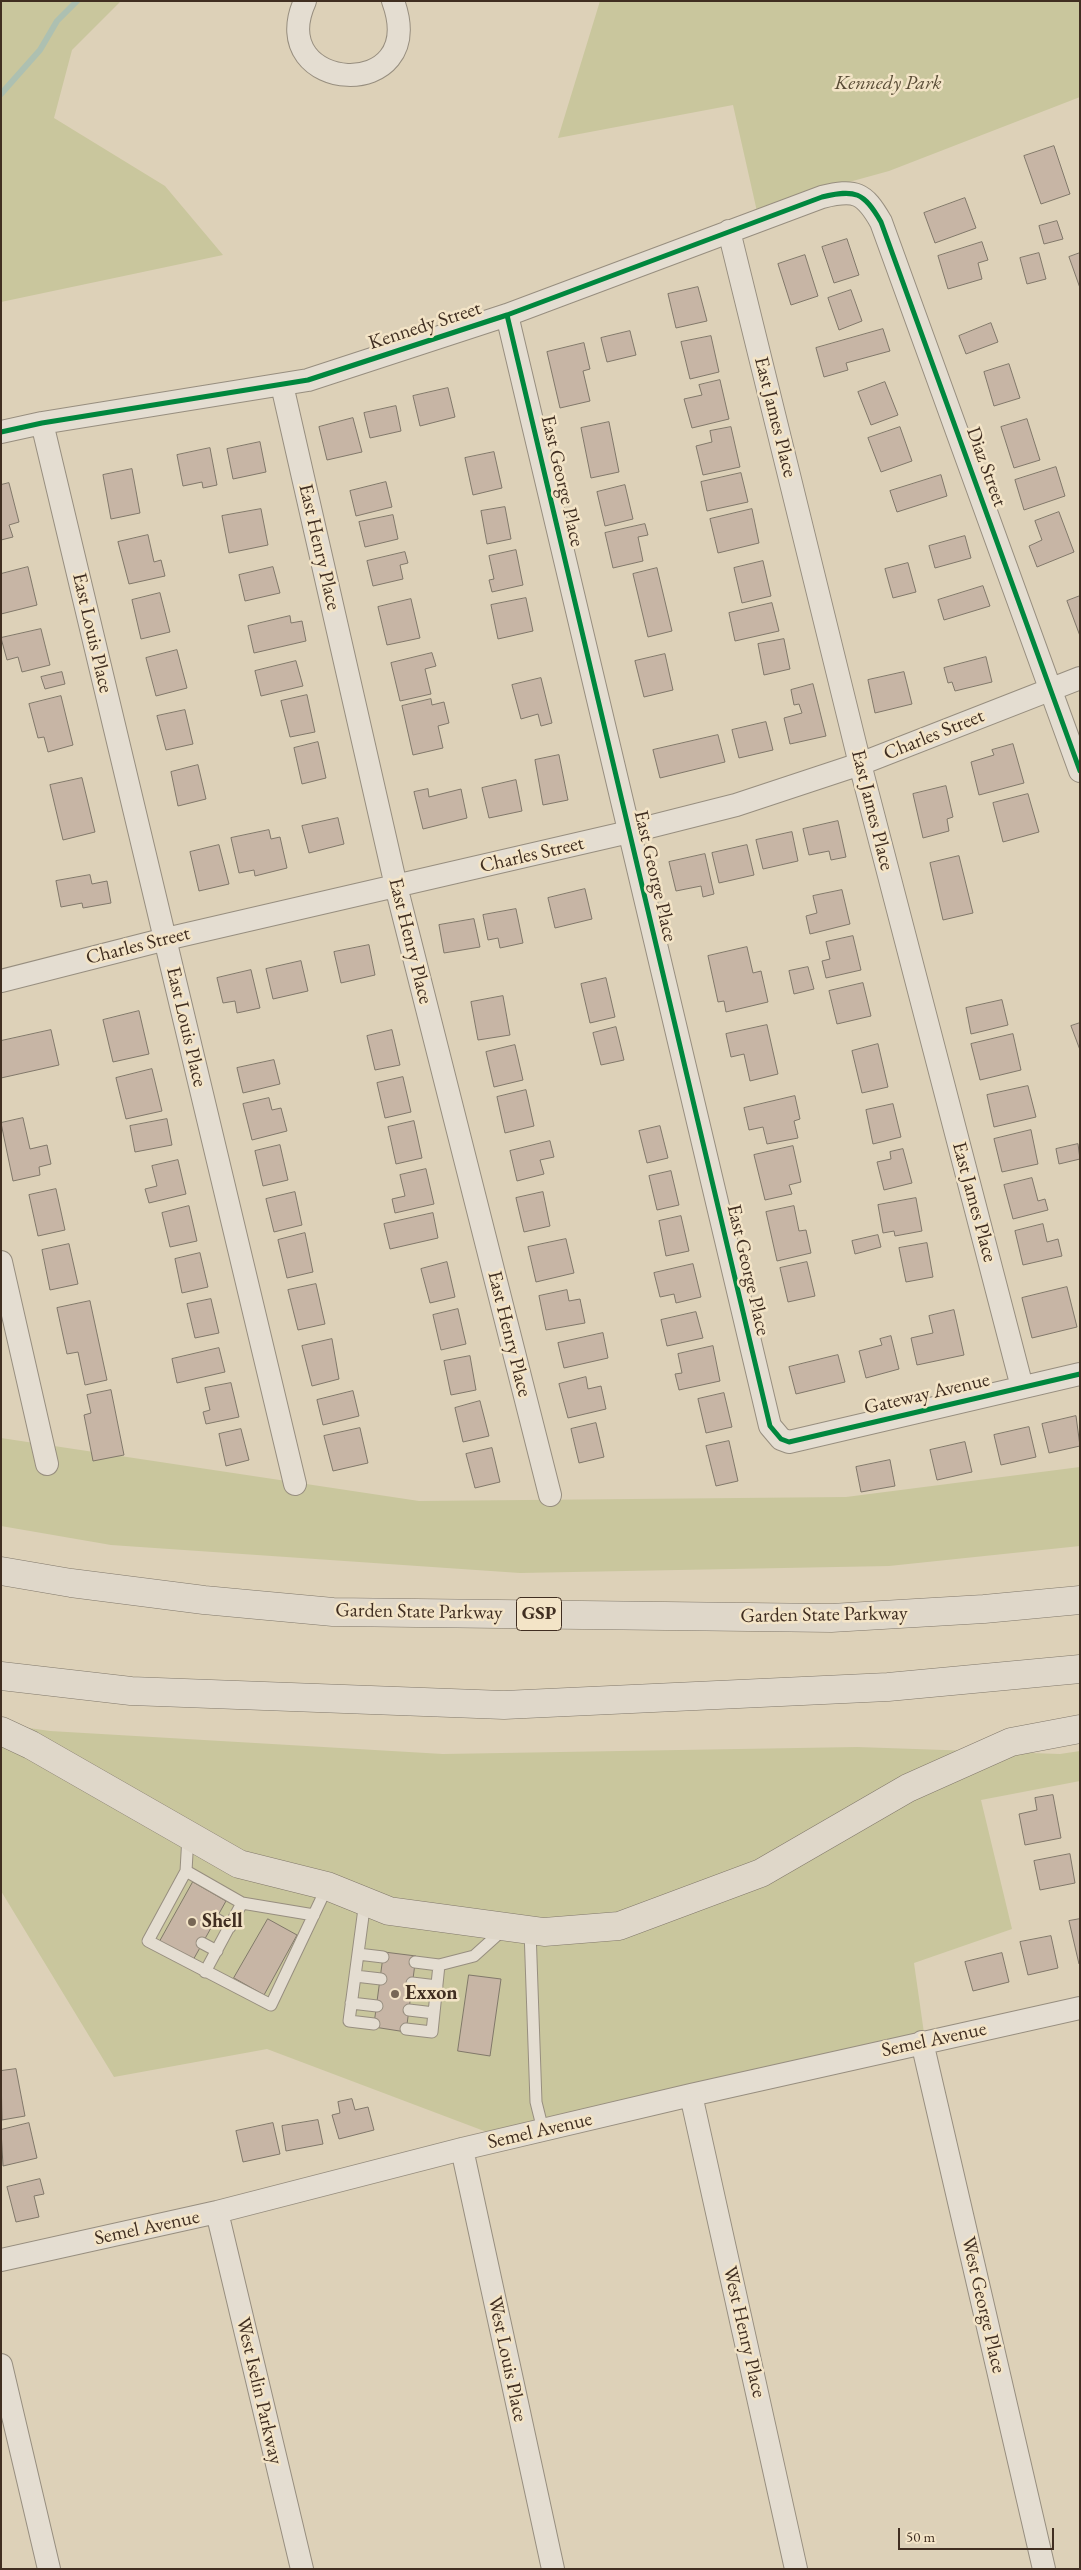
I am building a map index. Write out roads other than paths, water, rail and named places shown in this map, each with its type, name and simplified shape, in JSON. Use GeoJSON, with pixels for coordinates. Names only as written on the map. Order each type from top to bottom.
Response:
{"type":"FeatureCollection","features":[{"type":"Feature","properties":{"kind":"highway","name":"Garden State Parkway"},"geometry":{"type":"LineString","coordinates":[[1,1570],[71,1583],[204,1600],[334,1612],[831,1618],[984,1609],[1080,1600]]}},
{"type":"Feature","properties":{"kind":"highway"},"geometry":{"type":"LineString","coordinates":[[1,1676],[131,1691],[504,1705],[888,1687],[1080,1669]]}},
{"type":"Feature","properties":{"kind":"highway"},"geometry":{"type":"LineString","coordinates":[[1,1731],[31,1745],[239,1864],[327,1886],[388,1911],[544,1932],[619,1926],[761,1873],[908,1788],[1011,1742],[1080,1729]]}},
{"type":"Feature","properties":{"kind":"street"},"geometry":{"type":"LineString","coordinates":[[305,1],[300,12],[298,28],[301,43],[308,57],[320,68],[334,75],[352,77],[376,69],[383,64],[394,50],[400,34],[399,16],[394,1]]}},
{"type":"Feature","properties":{"kind":"street","name":"Kennedy Street"},"geometry":{"type":"LineString","coordinates":[[1,432],[42,423],[308,380],[507,315],[729,231],[842,192]]}},
{"type":"Feature","properties":{"kind":"street","name":"Diaz Street"},"geometry":{"type":"LineString","coordinates":[[842,192],[865,198],[881,222],[1080,771]]}},
{"type":"Feature","properties":{"kind":"street","name":"East James Place"},"geometry":{"type":"LineString","coordinates":[[729,231],[860,764],[1022,1387]]}},
{"type":"Feature","properties":{"kind":"street","name":"East George Place"},"geometry":{"type":"LineString","coordinates":[[507,315],[764,1407],[770,1426],[781,1439]]}},
{"type":"Feature","properties":{"kind":"street","name":"East Henry Place"},"geometry":{"type":"LineString","coordinates":[[282,385],[396,886],[550,1495]]}},
{"type":"Feature","properties":{"kind":"street","name":"East Louis Place"},"geometry":{"type":"LineString","coordinates":[[42,423],[295,1484]]}},
{"type":"Feature","properties":{"kind":"street","name":"Charles Street"},"geometry":{"type":"LineString","coordinates":[[1,981],[166,939],[629,832],[736,805],[860,764],[1080,678]]}},
{"type":"Feature","properties":{"kind":"street"},"geometry":{"type":"LineString","coordinates":[[1,1262],[47,1464]]}},
{"type":"Feature","properties":{"kind":"street","name":"Gateway Avenue"},"geometry":{"type":"LineString","coordinates":[[781,1439],[789,1442],[1080,1374]]}},
{"type":"Feature","properties":{"kind":"street","name":"Semel Avenue"},"geometry":{"type":"LineString","coordinates":[[1,2260],[217,2212],[462,2149],[691,2094],[1080,2008]]}},
{"type":"Feature","properties":{"kind":"street","name":"West George Place"},"geometry":{"type":"LineString","coordinates":[[922,2042],[1044,2569]]}},
{"type":"Feature","properties":{"kind":"street","name":"West Henry Place"},"geometry":{"type":"LineString","coordinates":[[691,2094],[796,2569]]}},
{"type":"Feature","properties":{"kind":"street","name":"West Louis Place"},"geometry":{"type":"LineString","coordinates":[[462,2149],[552,2569]]}},
{"type":"Feature","properties":{"kind":"street","name":"West Iselin Parkway"},"geometry":{"type":"LineString","coordinates":[[217,2212],[302,2569]]}},
{"type":"Feature","properties":{"kind":"street"},"geometry":{"type":"LineString","coordinates":[[1,2365],[49,2569]]}},
{"type":"Feature","properties":{"kind":"lane"},"geometry":{"type":"LineString","coordinates":[[188,1836],[186,1870],[177,1898],[164,1922],[148,1941],[271,2005],[327,1886]]}},
{"type":"Feature","properties":{"kind":"lane"},"geometry":{"type":"LineString","coordinates":[[186,1870],[242,1903],[314,1915]]}},
{"type":"Feature","properties":{"kind":"lane"},"geometry":{"type":"LineString","coordinates":[[365,1901],[349,2022],[374,2024]]}},
{"type":"Feature","properties":{"kind":"lane"},"geometry":{"type":"LineString","coordinates":[[205,1972],[242,1903]]}},
{"type":"Feature","properties":{"kind":"lane"},"geometry":{"type":"LineString","coordinates":[[216,1919],[230,1927]]}},
{"type":"Feature","properties":{"kind":"lane"},"geometry":{"type":"LineString","coordinates":[[415,1962],[439,1965],[474,1956],[519,1928],[536,2102],[543,2130]]}},
{"type":"Feature","properties":{"kind":"lane"},"geometry":{"type":"LineString","coordinates":[[202,1943],[217,1951]]}},
{"type":"Feature","properties":{"kind":"lane"},"geometry":{"type":"LineString","coordinates":[[358,1954],[384,1958]]}},
{"type":"Feature","properties":{"kind":"lane"},"geometry":{"type":"LineString","coordinates":[[406,2028],[432,2032],[439,1965]]}},
{"type":"Feature","properties":{"kind":"lane"},"geometry":{"type":"LineString","coordinates":[[355,1976],[381,1979]]}},
{"type":"Feature","properties":{"kind":"lane"},"geometry":{"type":"LineString","coordinates":[[412,1983],[437,1986]]}},
{"type":"Feature","properties":{"kind":"lane"},"geometry":{"type":"LineString","coordinates":[[351,2003],[377,2006]]}},
{"type":"Feature","properties":{"kind":"lane"},"geometry":{"type":"LineString","coordinates":[[408,2010],[434,2014]]}},
{"type":"Feature","properties":{"kind":"waterway"},"geometry":{"type":"LineString","coordinates":[[1,94],[40,50],[57,21],[77,1]]}},
{"type":"Feature","properties":{"kind":"place","name":"Shell"},"geometry":{"type":"Point","coordinates":[192,1922]}},
{"type":"Feature","properties":{"kind":"place","name":"Exxon"},"geometry":{"type":"Point","coordinates":[395,1994]}},
{"type":"Feature","properties":{"kind":"park label","name":"Kennedy Park"},"geometry":{"type":"Point","coordinates":[888,84]}}]}
